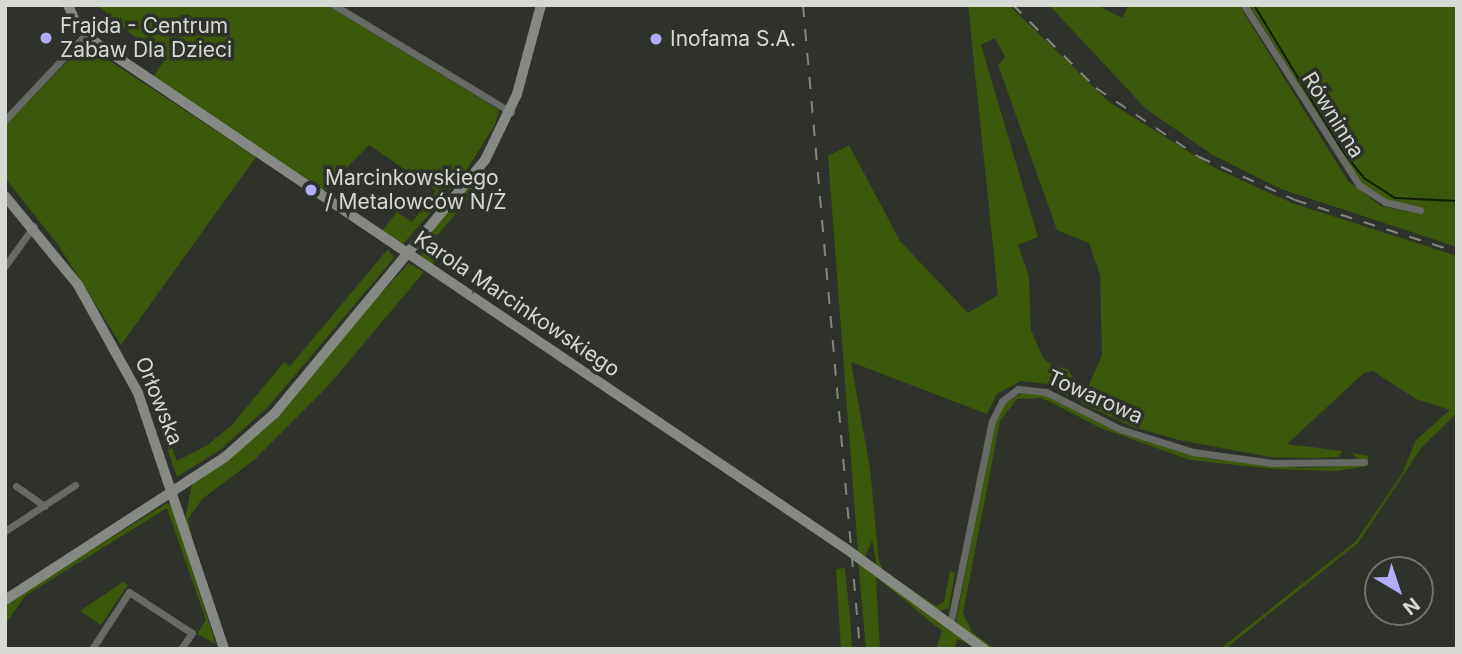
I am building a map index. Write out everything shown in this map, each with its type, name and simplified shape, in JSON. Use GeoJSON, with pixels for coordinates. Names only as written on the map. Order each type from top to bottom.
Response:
{"type":"FeatureCollection","features":[{"type":"Feature","properties":{"kind":"street","name":"Karola Marcinkowskiego"},"geometry":{"type":"LineString","coordinates":[[68,5],[85,35],[852,553],[984,649]]}},
{"type":"Feature","properties":{"kind":"street"},"geometry":{"type":"LineString","coordinates":[[334,5],[511,112]]}},
{"type":"Feature","properties":{"kind":"street"},"geometry":{"type":"LineString","coordinates":[[5,600],[225,457],[275,412],[475,175],[511,112],[541,5]]}},
{"type":"Feature","properties":{"kind":"street","name":"Równinna"},"geometry":{"type":"LineString","coordinates":[[1244,5],[1359,185],[1385,202],[1420,209]]}},
{"type":"Feature","properties":{"kind":"street"},"geometry":{"type":"LineString","coordinates":[[5,120],[85,35]]}},
{"type":"Feature","properties":{"kind":"street","name":"Orłowska"},"geometry":{"type":"LineString","coordinates":[[5,196],[34,226],[113,341],[138,393],[224,649]]}},
{"type":"Feature","properties":{"kind":"street"},"geometry":{"type":"LineString","coordinates":[[5,266],[34,226]]}},
{"type":"Feature","properties":{"kind":"street","name":"Towarowa"},"geometry":{"type":"LineString","coordinates":[[950,625],[992,421],[1002,401],[1018,390],[1039,389],[1130,433],[1214,457],[1284,464],[1364,462]]}},
{"type":"Feature","properties":{"kind":"street"},"geometry":{"type":"LineString","coordinates":[[5,531],[75,485]]}},
{"type":"Feature","properties":{"kind":"street"},"geometry":{"type":"LineString","coordinates":[[16,486],[45,506]]}},
{"type":"Feature","properties":{"kind":"street"},"geometry":{"type":"LineString","coordinates":[[92,649],[130,592],[192,633],[181,649]]}},
{"type":"Feature","properties":{"kind":"green space"},"geometry":{"type":"Polygon","coordinates":[[[97,5],[327,5],[499,110],[495,125],[464,174],[403,244],[382,231],[397,212],[412,222],[436,191],[369,145],[323,192],[153,77],[164,61],[97,5]]]}},
{"type":"Feature","properties":{"kind":"green space"},"geometry":{"type":"Polygon","coordinates":[[[968,5],[1009,5],[1109,102],[1215,168],[1292,203],[1457,256],[1457,413],[1422,447],[1358,543],[1225,649],[1220,649],[1356,541],[1402,474],[1416,440],[1450,410],[1416,399],[1373,371],[1364,373],[1287,444],[1343,451],[1338,457],[1313,458],[1270,457],[1179,440],[1133,427],[1081,403],[1102,355],[1100,275],[1089,243],[1057,230],[998,65],[1005,57],[995,38],[981,45],[1038,237],[1018,245],[1029,277],[1031,330],[1043,358],[1053,366],[1068,369],[1078,387],[1073,399],[1047,384],[1021,381],[997,394],[987,414],[851,362],[870,469],[879,561],[883,570],[936,606],[944,602],[950,571],[955,573],[949,608],[939,611],[877,567],[872,540],[865,557],[858,553],[828,156],[849,145],[900,241],[968,313],[998,295],[968,5]]]}},
{"type":"Feature","properties":{"kind":"green space"},"geometry":{"type":"Polygon","coordinates":[[[1049,5],[1097,5],[1122,18],[1129,5],[1239,5],[1348,181],[1381,206],[1419,214],[1421,207],[1388,201],[1361,183],[1249,5],[1457,5],[1457,247],[1281,189],[1213,155],[1146,109],[1049,5]]]}},
{"type":"Feature","properties":{"kind":"green space"},"geometry":{"type":"Polygon","coordinates":[[[84,44],[256,157],[121,345],[59,246],[5,178],[5,126],[84,44]]]}},
{"type":"Feature","properties":{"kind":"green space"},"geometry":{"type":"Polygon","coordinates":[[[472,183],[481,184],[428,246],[434,255],[434,267],[421,256],[423,242],[472,183]]]}},
{"type":"Feature","properties":{"kind":"green space"},"geometry":{"type":"Polygon","coordinates":[[[388,249],[394,258],[268,407],[220,450],[177,477],[148,394],[151,393],[177,461],[206,446],[231,426],[284,362],[290,366],[388,249]]]}},
{"type":"Feature","properties":{"kind":"green space"},"geometry":{"type":"Polygon","coordinates":[[[409,263],[424,272],[328,386],[254,460],[202,499],[188,519],[194,547],[185,520],[192,484],[232,456],[409,263]]]}},
{"type":"Feature","properties":{"kind":"green space"},"geometry":{"type":"Polygon","coordinates":[[[1021,393],[1044,395],[1129,436],[1210,459],[1299,468],[1364,465],[1352,453],[1368,456],[1368,466],[1336,471],[1275,469],[1190,460],[1101,428],[1042,398],[1017,399],[1000,421],[963,613],[972,632],[995,649],[988,649],[958,627],[956,621],[993,429],[1002,406],[1021,393]]]}},
{"type":"Feature","properties":{"kind":"green space"},"geometry":{"type":"Polygon","coordinates":[[[167,503],[171,505],[216,644],[197,634],[206,620],[167,508],[25,596],[5,625],[5,604],[167,503]]]}},
{"type":"Feature","properties":{"kind":"green space"},"geometry":{"type":"Polygon","coordinates":[[[858,561],[980,649],[957,639],[955,649],[936,649],[942,631],[876,577],[880,649],[866,649],[858,561]]]}},
{"type":"Feature","properties":{"kind":"green space"},"geometry":{"type":"Polygon","coordinates":[[[845,568],[852,649],[841,649],[836,569],[845,568]]]}},
{"type":"Feature","properties":{"kind":"green space"},"geometry":{"type":"Polygon","coordinates":[[[123,582],[128,585],[101,625],[80,611],[123,582]]]}},
{"type":"Feature","properties":{"kind":"waterway"},"geometry":{"type":"LineString","coordinates":[[1254,5],[1343,152],[1364,178],[1395,198],[1457,201]]}},
{"type":"Feature","properties":{"kind":"railway"},"geometry":{"type":"LineString","coordinates":[[803,5],[860,649]]}},
{"type":"Feature","properties":{"kind":"railway"},"geometry":{"type":"LineString","coordinates":[[1013,5],[1096,88],[1199,157],[1295,200],[1457,252]]}},
{"type":"Feature","properties":{"kind":"place","name":"Frajda - Centrum Zabaw Dla Dzieci"},"geometry":{"type":"Point","coordinates":[46,38]}},
{"type":"Feature","properties":{"kind":"place","name":"Inofama S.A."},"geometry":{"type":"Point","coordinates":[656,39]}},
{"type":"Feature","properties":{"kind":"place","name":"Marcinkowskiego / Metalowców N/Ż"},"geometry":{"type":"Point","coordinates":[311,190]}}]}
